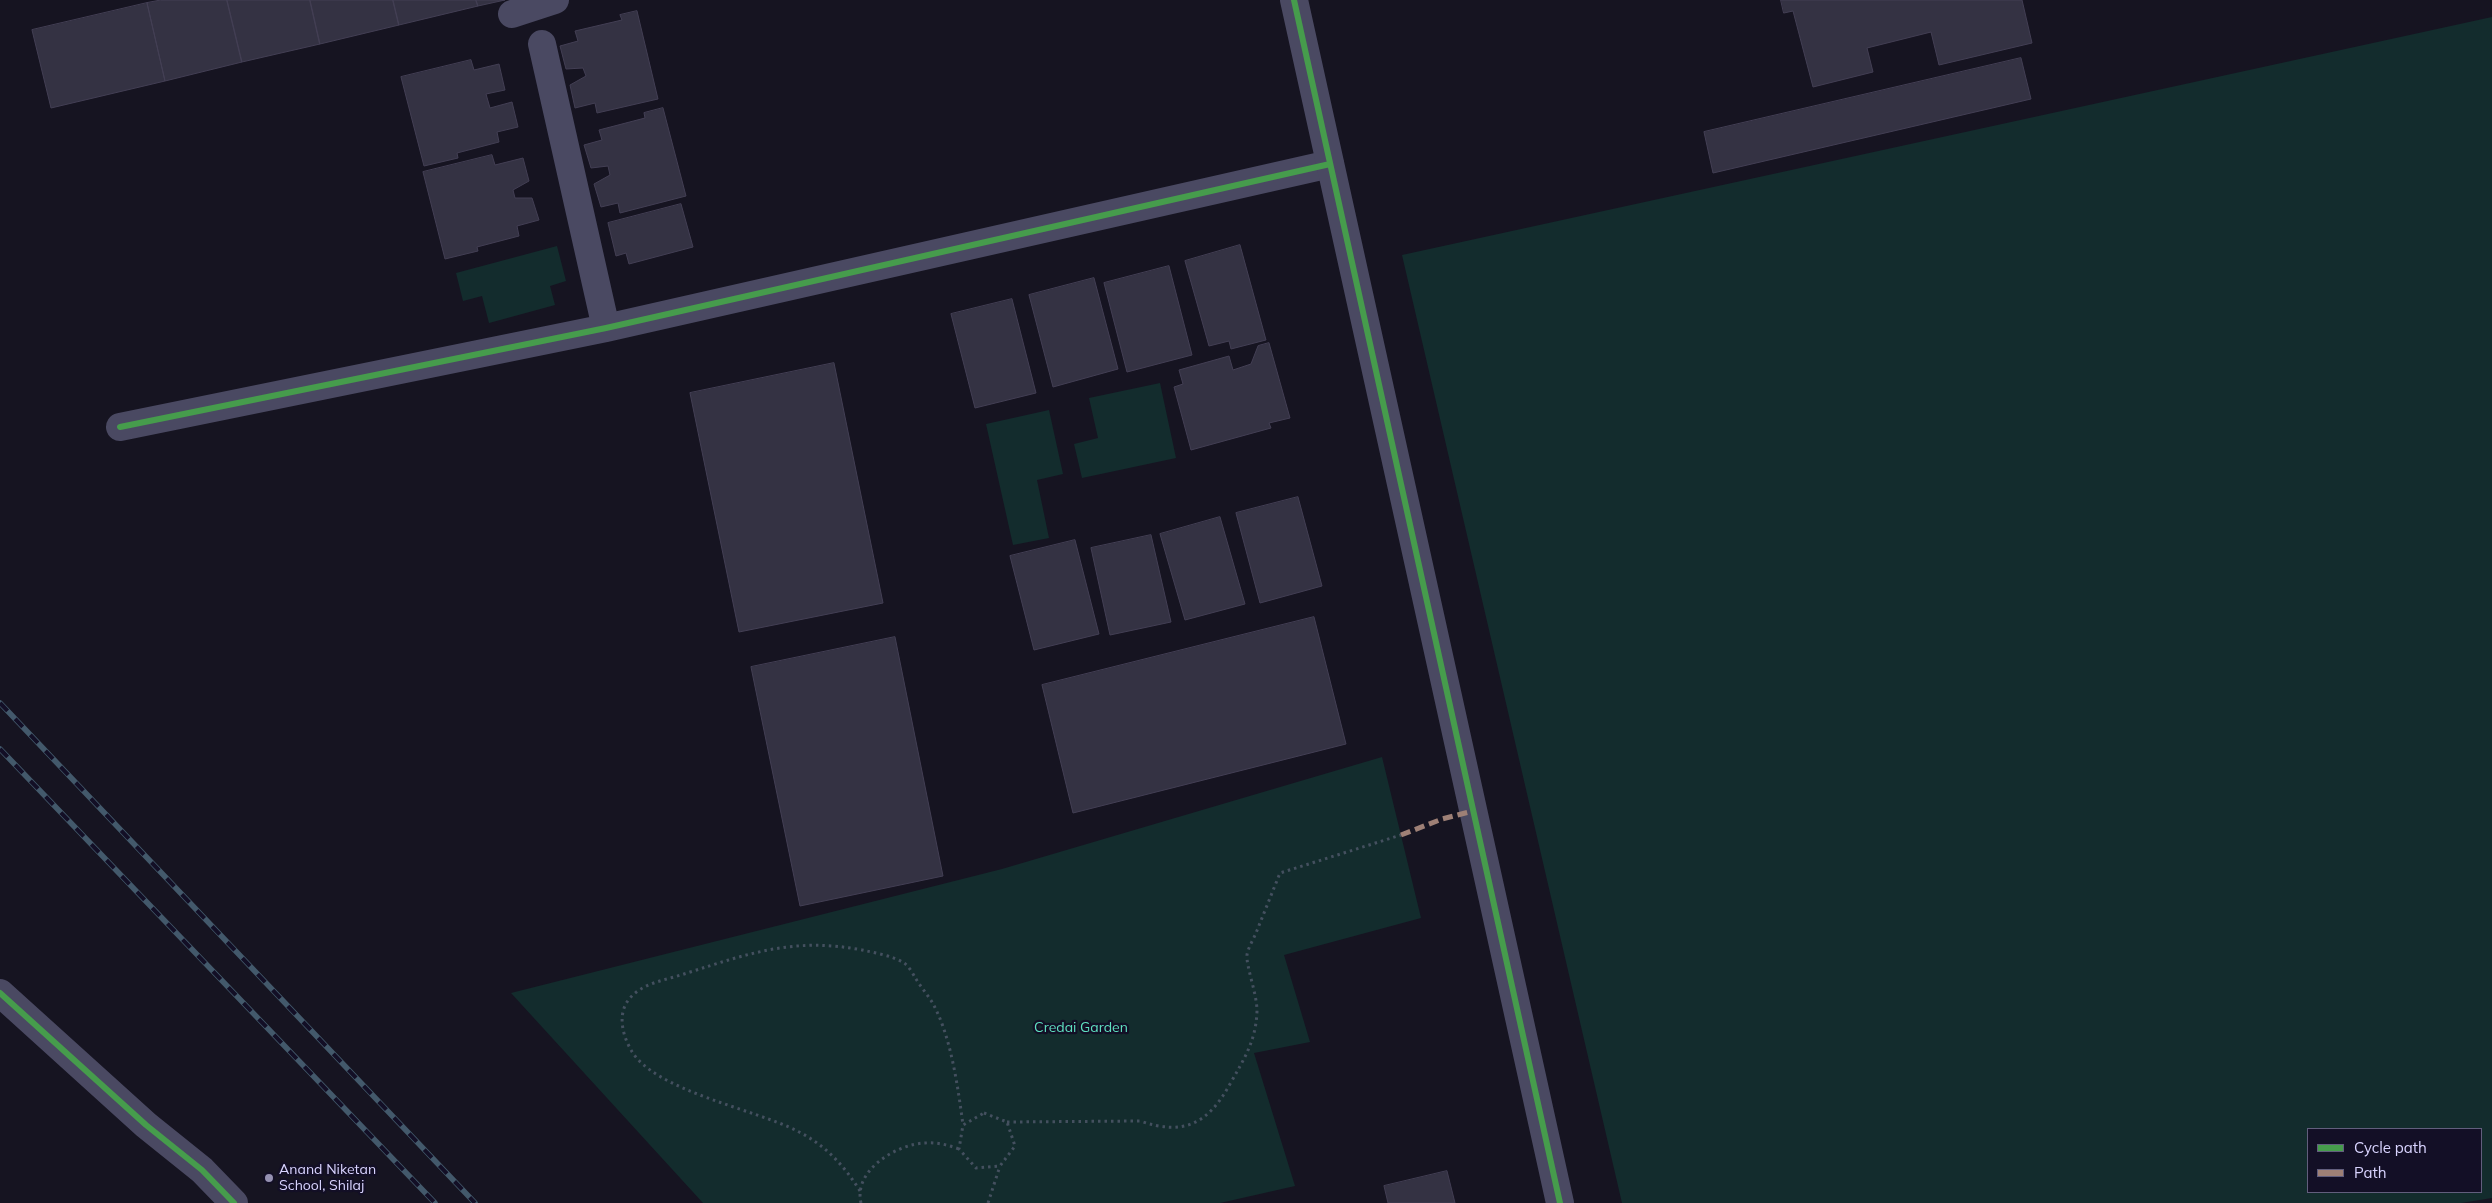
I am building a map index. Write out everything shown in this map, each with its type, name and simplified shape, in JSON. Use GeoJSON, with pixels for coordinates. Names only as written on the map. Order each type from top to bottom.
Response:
{"type":"FeatureCollection","features":[{"type":"Feature","properties":{"kind":"street"},"geometry":{"type":"LineString","coordinates":[[512,14],[555,0]]}},
{"type":"Feature","properties":{"kind":"street"},"geometry":{"type":"LineString","coordinates":[[1294,0],[1560,1203]]}},
{"type":"Feature","properties":{"kind":"street"},"geometry":{"type":"LineString","coordinates":[[542,44],[606,328]]}},
{"type":"Feature","properties":{"kind":"street"},"geometry":{"type":"LineString","coordinates":[[120,427],[606,328],[1330,164]]}},
{"type":"Feature","properties":{"kind":"street"},"geometry":{"type":"LineString","coordinates":[[0,993],[146,1125],[202,1170],[234,1203]]}},
{"type":"Feature","properties":{"kind":"path"},"geometry":{"type":"LineString","coordinates":[[963,1125],[984,1113],[1007,1122],[1140,1121],[1172,1128],[1189,1124],[1204,1117],[1224,1097],[1249,1050],[1257,1010],[1255,990],[1247,955],[1280,873],[1401,835]]}},
{"type":"Feature","properties":{"kind":"path"},"geometry":{"type":"LineString","coordinates":[[860,1191],[836,1158],[798,1131],[706,1097],[650,1071],[631,1051],[626,1039],[621,1012],[629,999],[651,983],[780,946],[813,944],[844,947],[876,953],[906,964],[933,1003],[944,1035],[960,1097],[963,1125],[959,1149]]}},
{"type":"Feature","properties":{"kind":"path"},"geometry":{"type":"LineString","coordinates":[[988,1203],[1000,1166],[1015,1146],[1007,1122]]}},
{"type":"Feature","properties":{"kind":"path"},"geometry":{"type":"LineString","coordinates":[[861,1203],[860,1191],[869,1170],[901,1149],[925,1143],[943,1144],[959,1149],[976,1168],[1000,1166]]}},
{"type":"Feature","properties":{"kind":"green space"},"geometry":{"type":"Polygon","coordinates":[[[2492,17],[2492,1198],[2461,1203],[1622,1203],[1402,255],[2492,17]]]}},
{"type":"Feature","properties":{"kind":"green space"},"geometry":{"type":"Polygon","coordinates":[[[557,246],[566,281],[550,286],[555,305],[489,323],[482,296],[463,301],[456,273],[557,246]]]}},
{"type":"Feature","properties":{"kind":"green space"},"geometry":{"type":"Polygon","coordinates":[[[1160,383],[1176,458],[1082,478],[1074,444],[1098,438],[1089,398],[1160,383]]]}},
{"type":"Feature","properties":{"kind":"green space"},"geometry":{"type":"Polygon","coordinates":[[[1049,410],[1063,474],[1037,480],[1049,538],[1013,545],[986,424],[1049,410]]]}},
{"type":"Feature","properties":{"kind":"green space","name":"Credai Garden"},"geometry":{"type":"Polygon","coordinates":[[[1382,757],[1421,918],[1284,955],[1310,1042],[1254,1053],[1295,1186],[1220,1203],[703,1203],[511,993],[1002,869],[1382,757]]]}},
{"type":"Feature","properties":{"kind":"building"},"geometry":{"type":"Polygon","coordinates":[[[161,0],[227,0],[242,62],[165,81],[147,3],[161,0]]]}},
{"type":"Feature","properties":{"kind":"building"},"geometry":{"type":"Polygon","coordinates":[[[227,0],[310,0],[320,44],[242,62],[227,0]]]}},
{"type":"Feature","properties":{"kind":"building"},"geometry":{"type":"Polygon","coordinates":[[[310,0],[393,0],[399,25],[320,44],[310,0]]]}},
{"type":"Feature","properties":{"kind":"building"},"geometry":{"type":"Polygon","coordinates":[[[393,0],[476,0],[478,6],[399,25],[393,0]]]}},
{"type":"Feature","properties":{"kind":"building"},"geometry":{"type":"Polygon","coordinates":[[[476,0],[505,0],[478,6],[476,0]]]}},
{"type":"Feature","properties":{"kind":"building"},"geometry":{"type":"Polygon","coordinates":[[[1781,0],[2022,0],[2032,43],[1939,65],[1931,32],[1867,48],[1873,72],[1813,87],[1793,11],[1784,13],[1781,0]]]}},
{"type":"Feature","properties":{"kind":"building"},"geometry":{"type":"Polygon","coordinates":[[[147,3],[165,81],[51,108],[32,30],[147,3]]]}},
{"type":"Feature","properties":{"kind":"building"},"geometry":{"type":"Polygon","coordinates":[[[637,11],[658,99],[597,113],[595,103],[575,108],[570,85],[586,76],[583,68],[566,69],[560,46],[578,41],[575,31],[622,20],[620,15],[637,11]]]}},
{"type":"Feature","properties":{"kind":"building"},"geometry":{"type":"Polygon","coordinates":[[[2021,58],[2031,99],[1713,173],[1704,132],[2021,58]]]}},
{"type":"Feature","properties":{"kind":"building"},"geometry":{"type":"Polygon","coordinates":[[[471,60],[474,70],[499,64],[505,90],[486,94],[490,108],[512,102],[518,127],[497,132],[499,142],[457,153],[458,158],[424,166],[401,77],[471,60]]]}},
{"type":"Feature","properties":{"kind":"building"},"geometry":{"type":"Polygon","coordinates":[[[663,108],[686,196],[620,213],[618,203],[601,207],[594,184],[610,175],[608,166],[591,168],[584,145],[602,140],[599,130],[645,118],[644,113],[663,108]]]}},
{"type":"Feature","properties":{"kind":"building"},"geometry":{"type":"Polygon","coordinates":[[[492,155],[495,165],[523,158],[529,181],[513,190],[515,198],[532,198],[539,220],[517,226],[519,236],[477,247],[478,251],[445,259],[423,172],[492,155]]]}},
{"type":"Feature","properties":{"kind":"building"},"geometry":{"type":"Polygon","coordinates":[[[681,204],[693,247],[629,264],[626,253],[616,256],[608,223],[681,204]]]}},
{"type":"Feature","properties":{"kind":"building"},"geometry":{"type":"Polygon","coordinates":[[[1240,245],[1266,340],[1231,349],[1229,341],[1209,346],[1185,261],[1240,245]]]}},
{"type":"Feature","properties":{"kind":"building"},"geometry":{"type":"Polygon","coordinates":[[[1169,266],[1192,355],[1127,372],[1104,283],[1169,266]]]}},
{"type":"Feature","properties":{"kind":"building"},"geometry":{"type":"Polygon","coordinates":[[[1094,278],[1118,369],[1053,387],[1029,295],[1094,278]]]}},
{"type":"Feature","properties":{"kind":"building"},"geometry":{"type":"Polygon","coordinates":[[[1012,299],[1036,393],[975,408],[951,314],[1012,299]]]}},
{"type":"Feature","properties":{"kind":"building"},"geometry":{"type":"Polygon","coordinates":[[[1269,343],[1290,418],[1269,423],[1271,428],[1191,450],[1174,387],[1183,384],[1179,370],[1229,356],[1233,370],[1251,364],[1258,346],[1269,343]]]}},
{"type":"Feature","properties":{"kind":"building"},"geometry":{"type":"Polygon","coordinates":[[[834,363],[883,603],[739,632],[690,393],[834,363]]]}},
{"type":"Feature","properties":{"kind":"building"},"geometry":{"type":"Polygon","coordinates":[[[1298,497],[1322,586],[1260,603],[1236,513],[1298,497]]]}},
{"type":"Feature","properties":{"kind":"building"},"geometry":{"type":"Polygon","coordinates":[[[1220,517],[1245,604],[1185,620],[1160,534],[1220,517]]]}},
{"type":"Feature","properties":{"kind":"building"},"geometry":{"type":"Polygon","coordinates":[[[1151,535],[1171,622],[1110,635],[1091,548],[1151,535]]]}},
{"type":"Feature","properties":{"kind":"building"},"geometry":{"type":"Polygon","coordinates":[[[1075,540],[1099,634],[1034,650],[1010,556],[1075,540]]]}},
{"type":"Feature","properties":{"kind":"building"},"geometry":{"type":"Polygon","coordinates":[[[1314,617],[1346,744],[1073,813],[1042,685],[1314,617]]]}},
{"type":"Feature","properties":{"kind":"building"},"geometry":{"type":"Polygon","coordinates":[[[895,637],[943,876],[800,906],[751,667],[895,637]]]}},
{"type":"Feature","properties":{"kind":"building"},"geometry":{"type":"Polygon","coordinates":[[[1447,1171],[1455,1203],[1388,1203],[1384,1186],[1447,1171]]]}},
{"type":"Feature","properties":{"kind":"railway"},"geometry":{"type":"LineString","coordinates":[[0,703],[475,1203]]}},
{"type":"Feature","properties":{"kind":"railway"},"geometry":{"type":"LineString","coordinates":[[0,749],[435,1203]]}},
{"type":"Feature","properties":{"kind":"marked path"},"geometry":{"type":"LineString","coordinates":[[1401,835],[1442,819],[1473,811]]}},
{"type":"Feature","properties":{"kind":"cycle path"},"geometry":{"type":"LineString","coordinates":[[1294,0],[1560,1203]]}},
{"type":"Feature","properties":{"kind":"cycle path"},"geometry":{"type":"LineString","coordinates":[[120,427],[606,328],[1330,164]]}},
{"type":"Feature","properties":{"kind":"cycle path"},"geometry":{"type":"LineString","coordinates":[[0,993],[146,1125],[202,1170],[234,1203]]}},
{"type":"Feature","properties":{"kind":"place","name":"Anand Niketan School, Shilaj"},"geometry":{"type":"Point","coordinates":[269,1178]}}]}
